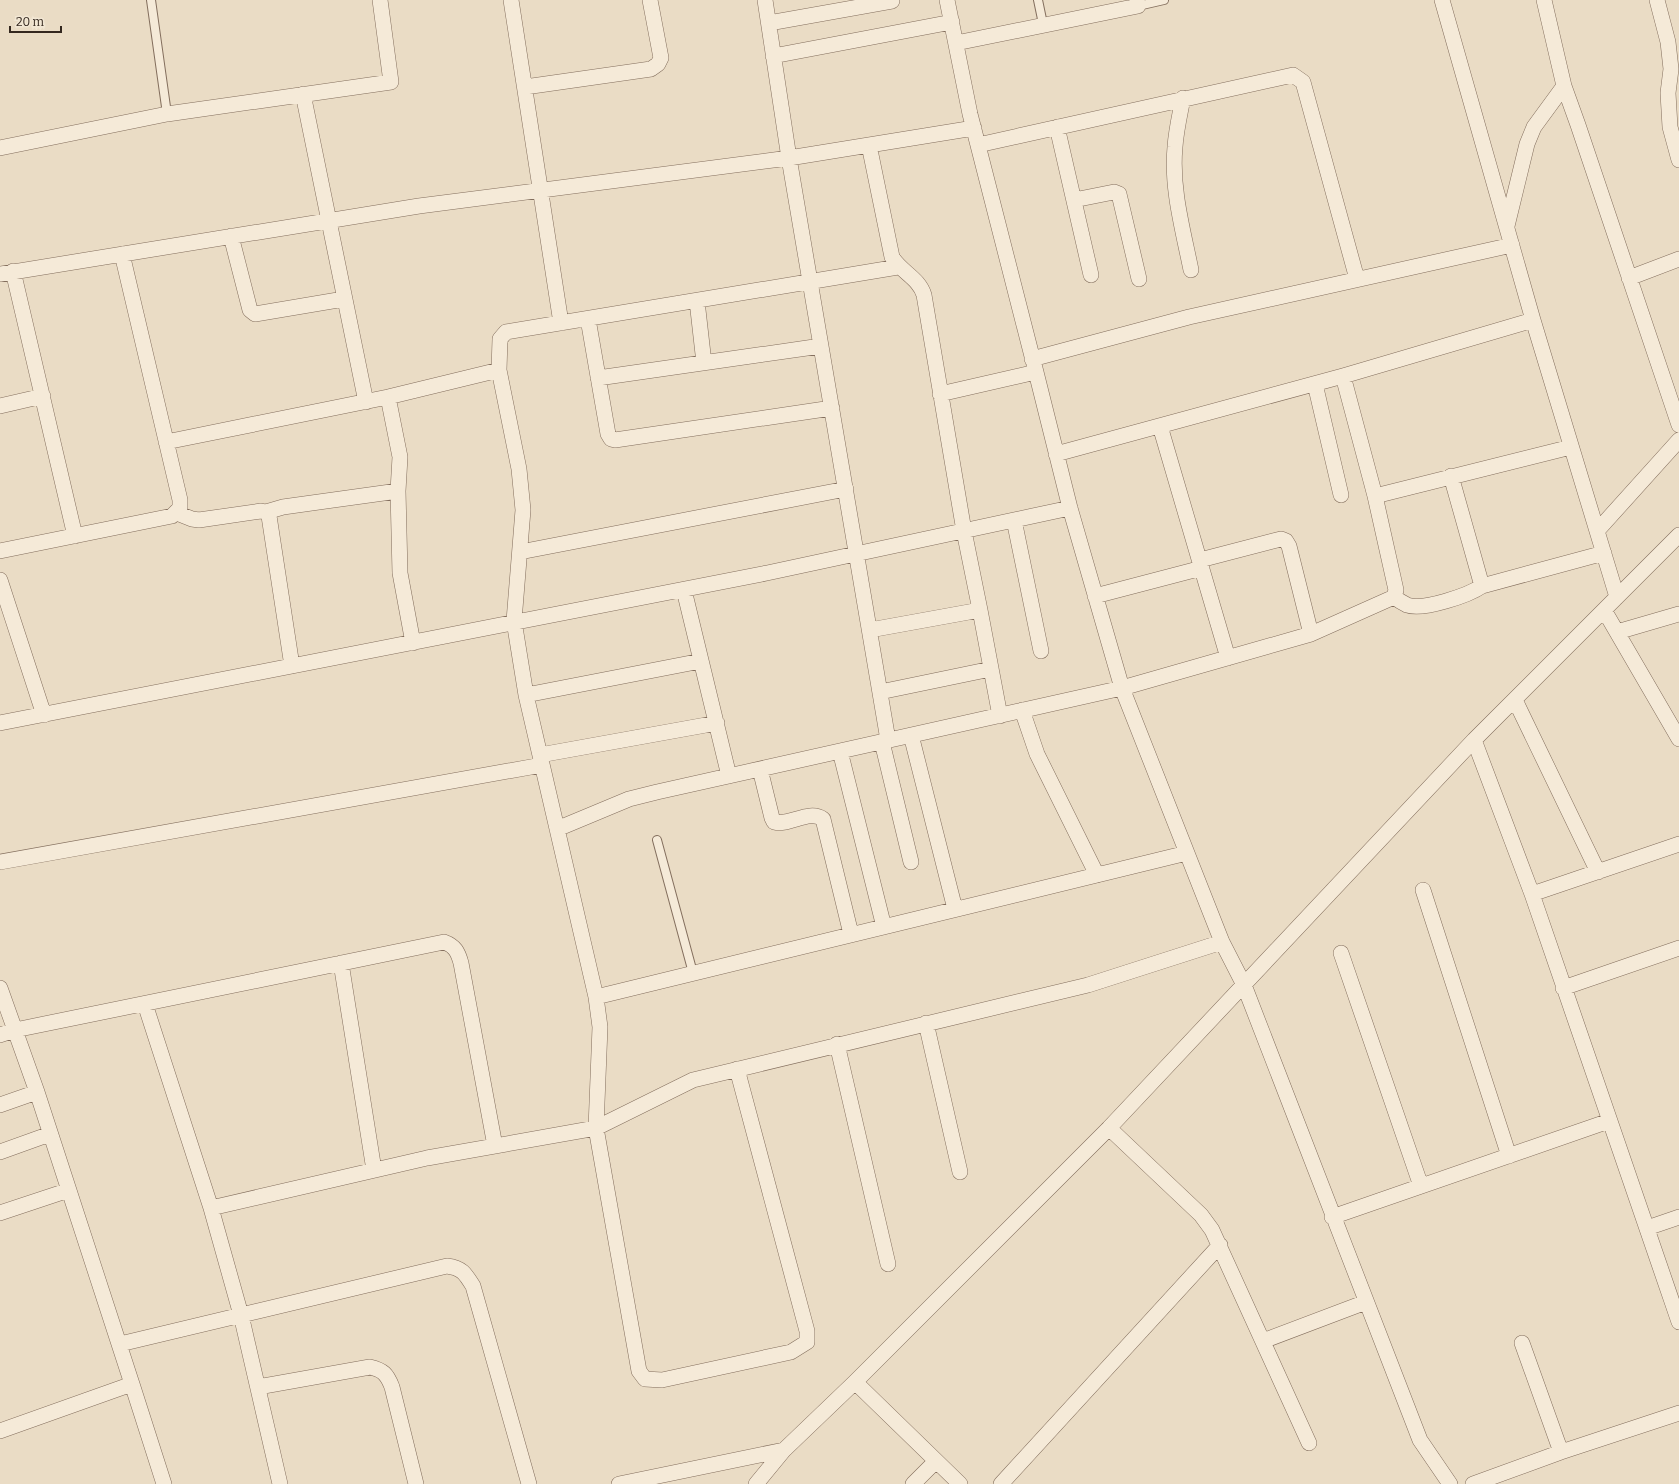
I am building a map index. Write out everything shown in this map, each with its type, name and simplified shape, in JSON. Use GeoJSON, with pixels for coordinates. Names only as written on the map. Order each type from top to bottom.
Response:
{"type":"FeatureCollection","features":[{"type":"Feature","properties":{"kind":"street"},"geometry":{"type":"LineString","coordinates":[[0,148],[167,114],[391,82],[380,0]]}},
{"type":"Feature","properties":{"kind":"street"},"geometry":{"type":"LineString","coordinates":[[511,0],[561,323]]}},
{"type":"Feature","properties":{"kind":"street"},"geometry":{"type":"LineString","coordinates":[[525,87],[651,68],[658,64],[661,58],[650,0]]}},
{"type":"Feature","properties":{"kind":"street"},"geometry":{"type":"LineString","coordinates":[[765,0],[789,158],[870,630],[880,692],[885,741],[911,862]]}},
{"type":"Feature","properties":{"kind":"street"},"geometry":{"type":"LineString","coordinates":[[947,0],[978,145],[1056,454],[1122,688],[1222,942],[1244,985],[1332,1217],[1420,1440],[1450,1484]]}},
{"type":"Feature","properties":{"kind":"street"},"geometry":{"type":"LineString","coordinates":[[1442,0],[1533,320],[1617,597]]}},
{"type":"Feature","properties":{"kind":"street"},"geometry":{"type":"LineString","coordinates":[[1544,0],[1564,86],[1679,425]]}},
{"type":"Feature","properties":{"kind":"street"},"geometry":{"type":"LineString","coordinates":[[1657,0],[1668,42],[1671,69],[1668,94],[1674,110],[1670,127],[1679,160]]}},
{"type":"Feature","properties":{"kind":"street"},"geometry":{"type":"LineString","coordinates":[[769,23],[892,1]]}},
{"type":"Feature","properties":{"kind":"street"},"geometry":{"type":"LineString","coordinates":[[956,43],[1137,3]]}},
{"type":"Feature","properties":{"kind":"street"},"geometry":{"type":"LineString","coordinates":[[774,56],[952,22]]}},
{"type":"Feature","properties":{"kind":"street"},"geometry":{"type":"LineString","coordinates":[[978,145],[1286,76],[1293,75],[1299,77],[1302,82],[1357,279]]}},
{"type":"Feature","properties":{"kind":"street"},"geometry":{"type":"LineString","coordinates":[[1506,226],[1527,144],[1534,127],[1564,86]]}},
{"type":"Feature","properties":{"kind":"street"},"geometry":{"type":"LineString","coordinates":[[303,94],[366,402]]}},
{"type":"Feature","properties":{"kind":"street"},"geometry":{"type":"LineString","coordinates":[[1183,98],[1175,146],[1174,163],[1179,212],[1191,270]]}},
{"type":"Feature","properties":{"kind":"street"},"geometry":{"type":"LineString","coordinates":[[1057,127],[1091,275]]}},
{"type":"Feature","properties":{"kind":"street"},"geometry":{"type":"LineString","coordinates":[[76,536],[43,396],[6,273],[419,206],[789,158],[974,128]]}},
{"type":"Feature","properties":{"kind":"street"},"geometry":{"type":"LineString","coordinates":[[869,146],[892,257],[898,267],[922,288],[964,531],[1000,716]]}},
{"type":"Feature","properties":{"kind":"street"},"geometry":{"type":"LineString","coordinates":[[1074,200],[1114,192],[1119,194],[1139,279]]}},
{"type":"Feature","properties":{"kind":"street"},"geometry":{"type":"LineString","coordinates":[[231,236],[250,310],[255,314],[344,299]]}},
{"type":"Feature","properties":{"kind":"street"},"geometry":{"type":"LineString","coordinates":[[940,394],[1189,317],[1512,245]]}},
{"type":"Feature","properties":{"kind":"street"},"geometry":{"type":"LineString","coordinates":[[0,551],[172,516],[177,513],[180,508],[180,500],[122,254]]}},
{"type":"Feature","properties":{"kind":"street"},"geometry":{"type":"LineString","coordinates":[[1629,278],[1679,259]]}},
{"type":"Feature","properties":{"kind":"street"},"geometry":{"type":"LineString","coordinates":[[737,1069],[807,1331],[807,1342],[791,1352],[662,1380],[645,1379],[639,1372],[596,1128],[600,1027],[596,997],[526,695],[514,621],[523,510],[522,488],[499,370],[500,339],[506,332],[898,267]]}},
{"type":"Feature","properties":{"kind":"street"},"geometry":{"type":"LineString","coordinates":[[697,301],[704,363]]}},
{"type":"Feature","properties":{"kind":"street"},"geometry":{"type":"LineString","coordinates":[[588,319],[608,434],[611,439],[615,440],[832,408]]}},
{"type":"Feature","properties":{"kind":"street"},"geometry":{"type":"LineString","coordinates":[[1056,454],[1315,384],[1533,320]]}},
{"type":"Feature","properties":{"kind":"street"},"geometry":{"type":"LineString","coordinates":[[598,378],[821,346]]}},
{"type":"Feature","properties":{"kind":"street"},"geometry":{"type":"LineString","coordinates":[[166,442],[366,402],[499,370]]}},
{"type":"Feature","properties":{"kind":"street"},"geometry":{"type":"LineString","coordinates":[[1343,376],[1375,496],[1396,590],[1394,597]]}},
{"type":"Feature","properties":{"kind":"street"},"geometry":{"type":"LineString","coordinates":[[1315,384],[1341,495]]}},
{"type":"Feature","properties":{"kind":"street"},"geometry":{"type":"LineString","coordinates":[[0,406],[43,396]]}},
{"type":"Feature","properties":{"kind":"street"},"geometry":{"type":"LineString","coordinates":[[388,397],[400,457],[398,491],[400,573],[413,643]]}},
{"type":"Feature","properties":{"kind":"street"},"geometry":{"type":"LineString","coordinates":[[1160,426],[1228,658]]}},
{"type":"Feature","properties":{"kind":"street"},"geometry":{"type":"LineString","coordinates":[[1597,530],[1679,440]]}},
{"type":"Feature","properties":{"kind":"street"},"geometry":{"type":"LineString","coordinates":[[1375,496],[1572,446]]}},
{"type":"Feature","properties":{"kind":"street"},"geometry":{"type":"LineString","coordinates":[[1451,476],[1482,586]]}},
{"type":"Feature","properties":{"kind":"street"},"geometry":{"type":"LineString","coordinates":[[520,552],[846,489]]}},
{"type":"Feature","properties":{"kind":"street"},"geometry":{"type":"LineString","coordinates":[[177,513],[199,520],[262,511],[266,512],[284,507],[398,491]]}},
{"type":"Feature","properties":{"kind":"street"},"geometry":{"type":"LineString","coordinates":[[0,723],[413,643],[514,621],[684,590],[1070,508]]}},
{"type":"Feature","properties":{"kind":"street"},"geometry":{"type":"LineString","coordinates":[[266,512],[269,516],[292,666]]}},
{"type":"Feature","properties":{"kind":"street"},"geometry":{"type":"LineString","coordinates":[[1014,520],[1041,651]]}},
{"type":"Feature","properties":{"kind":"street"},"geometry":{"type":"LineString","coordinates":[[756,1484],[784,1450],[855,1382],[1109,1128],[1474,740],[1679,535]]}},
{"type":"Feature","properties":{"kind":"street"},"geometry":{"type":"LineString","coordinates":[[1095,596],[1281,539],[1286,541],[1289,546],[1311,634]]}},
{"type":"Feature","properties":{"kind":"street"},"geometry":{"type":"LineString","coordinates":[[1394,597],[1408,605],[1423,606],[1474,592],[1482,586],[1604,553]]}},
{"type":"Feature","properties":{"kind":"street"},"geometry":{"type":"LineString","coordinates":[[0,580],[44,715]]}},
{"type":"Feature","properties":{"kind":"street"},"geometry":{"type":"LineString","coordinates":[[684,590],[729,776]]}},
{"type":"Feature","properties":{"kind":"street"},"geometry":{"type":"LineString","coordinates":[[557,829],[630,799],[1122,688],[1311,634],[1394,597]]}},
{"type":"Feature","properties":{"kind":"street"},"geometry":{"type":"LineString","coordinates":[[870,630],[980,610]]}},
{"type":"Feature","properties":{"kind":"street"},"geometry":{"type":"LineString","coordinates":[[1604,610],[1679,738]]}},
{"type":"Feature","properties":{"kind":"street"},"geometry":{"type":"LineString","coordinates":[[1617,632],[1679,614]]}},
{"type":"Feature","properties":{"kind":"street"},"geometry":{"type":"LineString","coordinates":[[526,695],[701,661]]}},
{"type":"Feature","properties":{"kind":"street"},"geometry":{"type":"LineString","coordinates":[[880,692],[991,669]]}},
{"type":"Feature","properties":{"kind":"street"},"geometry":{"type":"LineString","coordinates":[[1515,700],[1598,872]]}},
{"type":"Feature","properties":{"kind":"street"},"geometry":{"type":"LineString","coordinates":[[1022,710],[1037,754],[1097,875]]}},
{"type":"Feature","properties":{"kind":"street"},"geometry":{"type":"LineString","coordinates":[[0,862],[541,760],[717,723]]}},
{"type":"Feature","properties":{"kind":"street"},"geometry":{"type":"LineString","coordinates":[[911,735],[955,909]]}},
{"type":"Feature","properties":{"kind":"street"},"geometry":{"type":"LineString","coordinates":[[1474,740],[1532,894],[1679,1322]]}},
{"type":"Feature","properties":{"kind":"street"},"geometry":{"type":"LineString","coordinates":[[840,751],[884,927]]}},
{"type":"Feature","properties":{"kind":"street"},"geometry":{"type":"LineString","coordinates":[[760,769],[774,822],[780,824],[813,815],[823,819],[852,934]]}},
{"type":"Feature","properties":{"kind":"street"},"geometry":{"type":"LineString","coordinates":[[1532,894],[1679,844]]}},
{"type":"Feature","properties":{"kind":"street"},"geometry":{"type":"LineString","coordinates":[[596,997],[1187,853]]}},
{"type":"Feature","properties":{"kind":"street"},"geometry":{"type":"LineString","coordinates":[[1423,890],[1509,1156]]}},
{"type":"Feature","properties":{"kind":"street"},"geometry":{"type":"LineString","coordinates":[[0,1035],[15,1030],[444,942],[453,945],[458,952],[461,963],[495,1146]]}},
{"type":"Feature","properties":{"kind":"street"},"geometry":{"type":"LineString","coordinates":[[211,1208],[427,1158],[596,1128],[693,1080],[837,1044],[1088,985],[1222,942]]}},
{"type":"Feature","properties":{"kind":"street"},"geometry":{"type":"LineString","coordinates":[[1564,988],[1679,948]]}},
{"type":"Feature","properties":{"kind":"street"},"geometry":{"type":"LineString","coordinates":[[1341,953],[1421,1186]]}},
{"type":"Feature","properties":{"kind":"street"},"geometry":{"type":"LineString","coordinates":[[341,963],[374,1170]]}},
{"type":"Feature","properties":{"kind":"street"},"geometry":{"type":"LineString","coordinates":[[0,988],[37,1092],[120,1344],[164,1484]]}},
{"type":"Feature","properties":{"kind":"street"},"geometry":{"type":"LineString","coordinates":[[145,1004],[211,1208],[241,1315],[280,1484]]}},
{"type":"Feature","properties":{"kind":"street"},"geometry":{"type":"LineString","coordinates":[[926,1023],[960,1172]]}},
{"type":"Feature","properties":{"kind":"street"},"geometry":{"type":"LineString","coordinates":[[837,1044],[888,1264]]}},
{"type":"Feature","properties":{"kind":"street"},"geometry":{"type":"LineString","coordinates":[[0,1105],[37,1092]]}},
{"type":"Feature","properties":{"kind":"street"},"geometry":{"type":"LineString","coordinates":[[1332,1217],[1609,1121]]}},
{"type":"Feature","properties":{"kind":"street"},"geometry":{"type":"LineString","coordinates":[[1109,1128],[1201,1215],[1220,1245],[1309,1443]]}},
{"type":"Feature","properties":{"kind":"street"},"geometry":{"type":"LineString","coordinates":[[0,1152],[50,1134]]}},
{"type":"Feature","properties":{"kind":"street"},"geometry":{"type":"LineString","coordinates":[[0,1213],[69,1190]]}},
{"type":"Feature","properties":{"kind":"street"},"geometry":{"type":"LineString","coordinates":[[1646,1228],[1679,1217]]}},
{"type":"Feature","properties":{"kind":"street"},"geometry":{"type":"LineString","coordinates":[[1001,1484],[1220,1245]]}},
{"type":"Feature","properties":{"kind":"street"},"geometry":{"type":"LineString","coordinates":[[120,1344],[447,1266],[458,1267],[466,1275],[473,1286],[528,1484]]}},
{"type":"Feature","properties":{"kind":"street"},"geometry":{"type":"LineString","coordinates":[[1263,1341],[1366,1302]]}},
{"type":"Feature","properties":{"kind":"street"},"geometry":{"type":"LineString","coordinates":[[1522,1343],[1561,1452]]}},
{"type":"Feature","properties":{"kind":"street"},"geometry":{"type":"LineString","coordinates":[[258,1387],[370,1367],[380,1370],[387,1376],[392,1387],[416,1484]]}},
{"type":"Feature","properties":{"kind":"street"},"geometry":{"type":"LineString","coordinates":[[855,1382],[960,1484]]}},
{"type":"Feature","properties":{"kind":"street"},"geometry":{"type":"LineString","coordinates":[[0,1431],[132,1384]]}},
{"type":"Feature","properties":{"kind":"street"},"geometry":{"type":"LineString","coordinates":[[1472,1484],[1561,1452],[1679,1413]]}},
{"type":"Feature","properties":{"kind":"street"},"geometry":{"type":"LineString","coordinates":[[619,1484],[784,1450]]}},
{"type":"Feature","properties":{"kind":"street"},"geometry":{"type":"LineString","coordinates":[[913,1484],[936,1461]]}},
{"type":"Feature","properties":{"kind":"lane"},"geometry":{"type":"LineString","coordinates":[[151,0],[167,114]]}},
{"type":"Feature","properties":{"kind":"lane"},"geometry":{"type":"LineString","coordinates":[[1038,0],[1043,24]]}},
{"type":"Feature","properties":{"kind":"lane"},"geometry":{"type":"LineString","coordinates":[[1137,3],[1164,0]]}},
{"type":"Feature","properties":{"kind":"lane"},"geometry":{"type":"LineString","coordinates":[[657,840],[693,973]]}}]}
